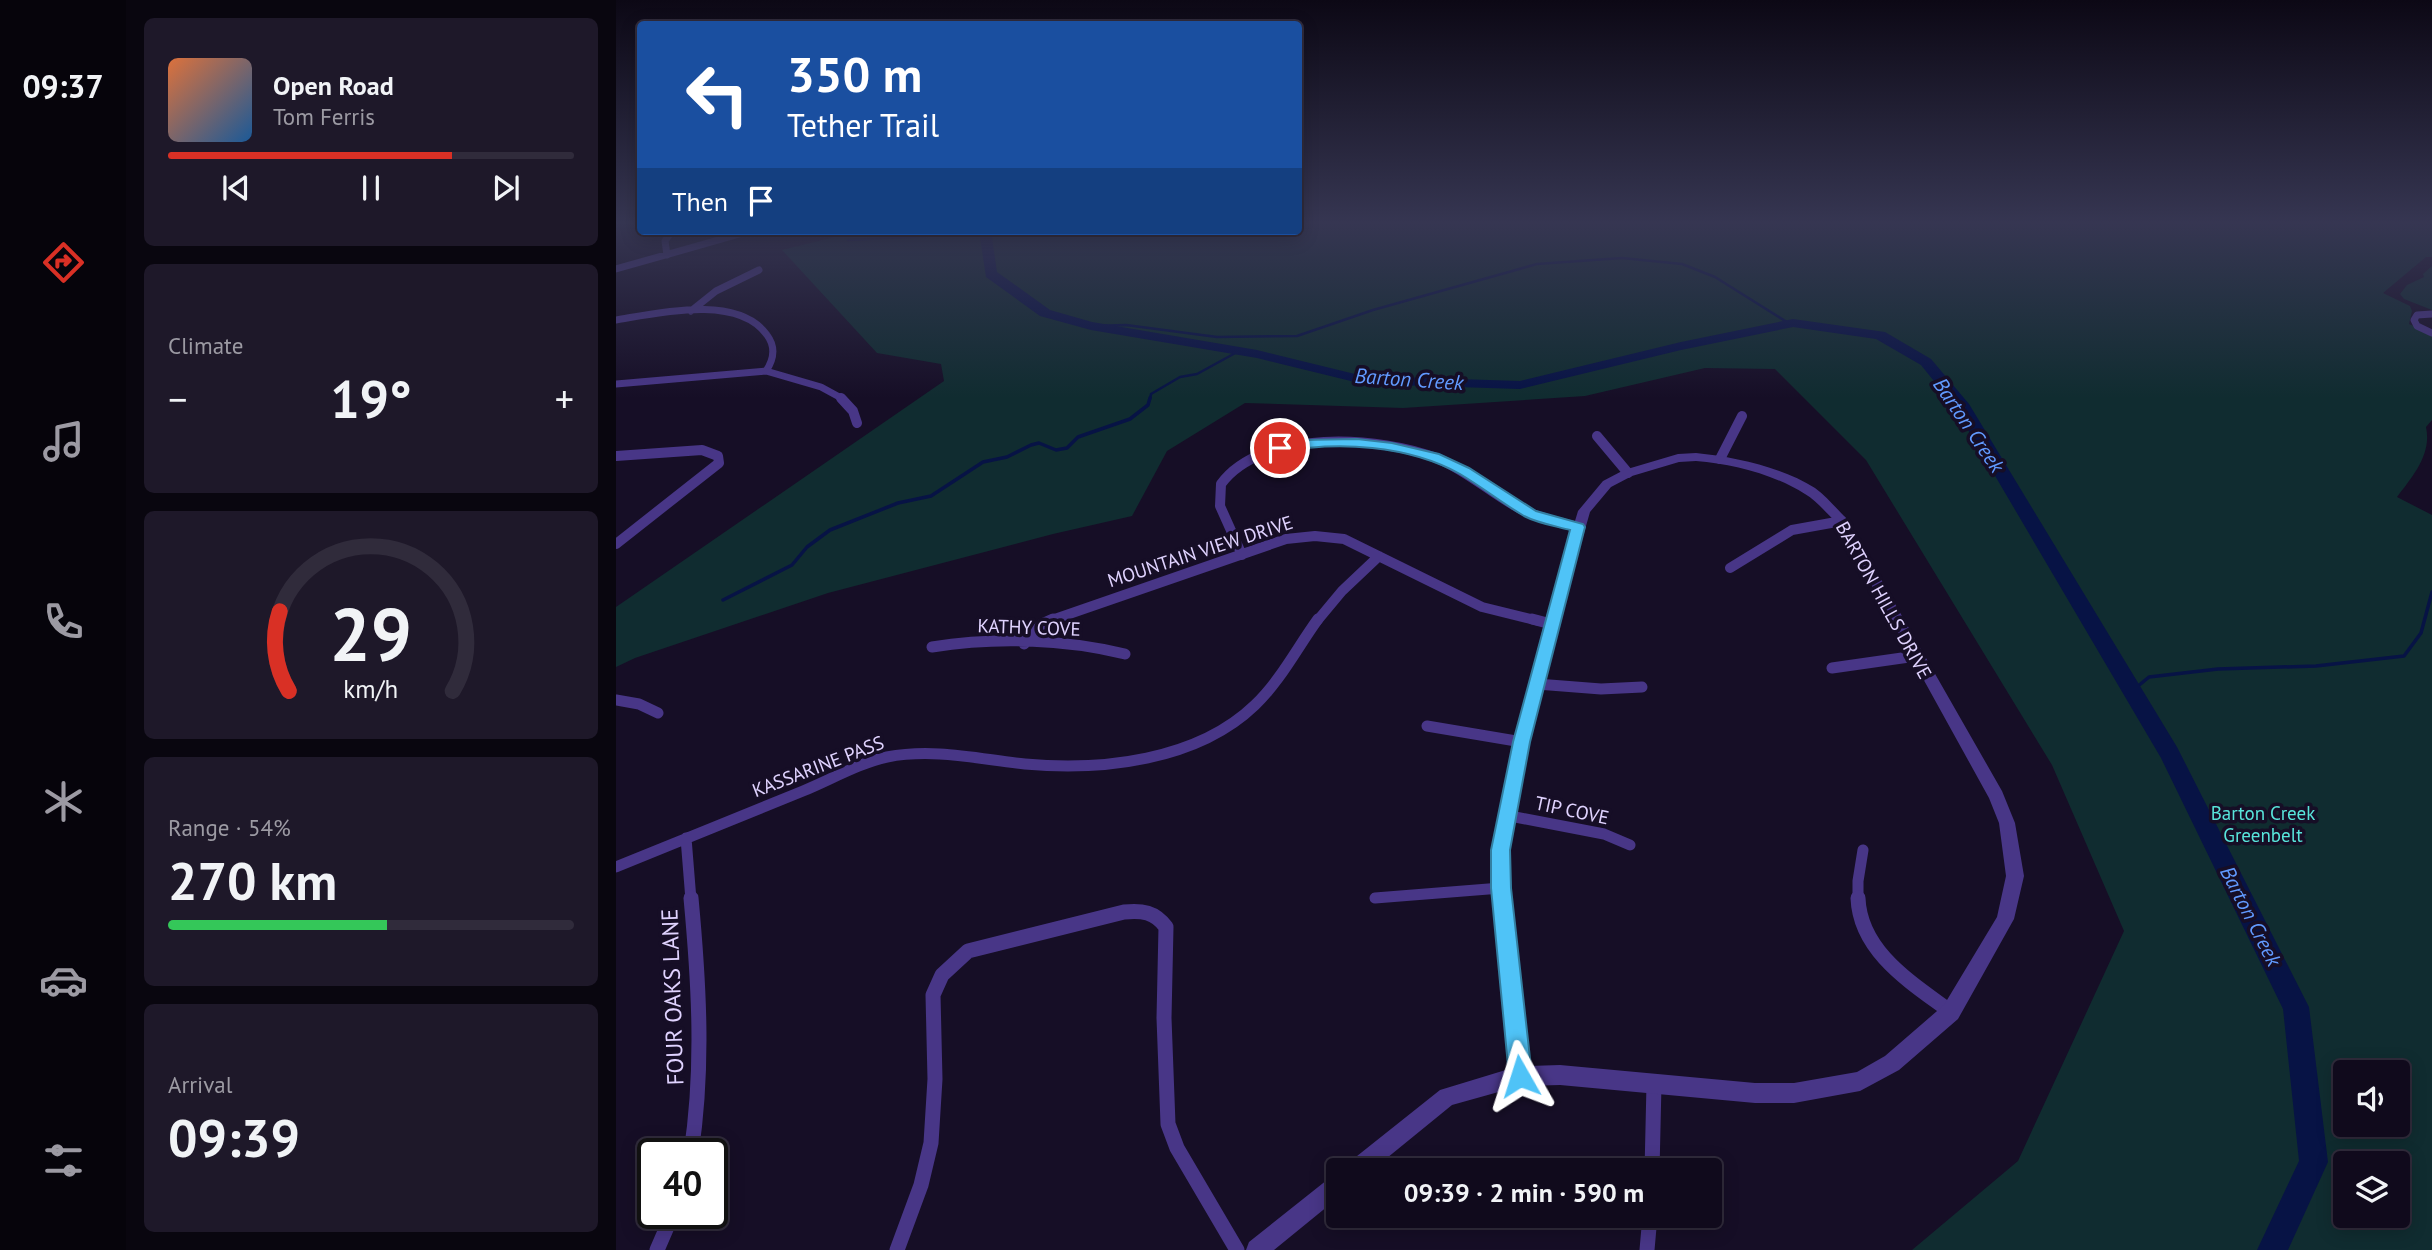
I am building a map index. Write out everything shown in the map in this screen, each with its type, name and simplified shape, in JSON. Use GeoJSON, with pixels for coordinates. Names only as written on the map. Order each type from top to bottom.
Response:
{"type":"FeatureCollection","features":[{"type":"Feature","properties":{"kind":"street"},"geometry":{"type":"LineString","coordinates":[[691,311],[716,290],[737,280]]}},
{"type":"Feature","properties":{"kind":"street"},"geometry":{"type":"LineString","coordinates":[[616,320],[691,311],[748,316],[767,331],[773,347],[772,363],[766,371]]}},
{"type":"Feature","properties":{"kind":"street"},"geometry":{"type":"LineString","coordinates":[[2432,314],[2417,315],[2414,320],[2417,326],[2432,333]]}},
{"type":"Feature","properties":{"kind":"street"},"geometry":{"type":"LineString","coordinates":[[616,384],[766,371],[835,394],[848,404],[856,415],[856,423]]}},
{"type":"Feature","properties":{"kind":"street"},"geometry":{"type":"LineString","coordinates":[[1720,459],[1742,416]]}},
{"type":"Feature","properties":{"kind":"street"},"geometry":{"type":"LineString","coordinates":[[1597,436],[1628,473]]}},
{"type":"Feature","properties":{"kind":"street"},"geometry":{"type":"LineString","coordinates":[[1242,555],[1220,503],[1219,490],[1224,480],[1258,456],[1301,444],[1369,444],[1434,457],[1464,471],[1531,514],[1578,527]]}},
{"type":"Feature","properties":{"kind":"street"},"geometry":{"type":"LineString","coordinates":[[616,456],[702,450],[718,456],[719,463],[616,544]]}},
{"type":"Feature","properties":{"kind":"street","name":"BARTON HILLS DRIVE"},"geometry":{"type":"LineString","coordinates":[[1370,1158],[1447,1097],[1520,1076],[1560,1075],[1755,1093],[1794,1093],[1860,1081],[1892,1063],[1951,1012],[2004,919],[2015,876],[2007,823],[1996,796],[1842,521],[1812,492],[1768,472],[1720,459],[1678,458],[1628,473],[1607,484],[1594,496],[1578,527],[1536,684],[1505,815],[1500,850],[1501,888],[1520,1076]]}},
{"type":"Feature","properties":{"kind":"street"},"geometry":{"type":"LineString","coordinates":[[1730,568],[1792,530],[1842,521]]}},
{"type":"Feature","properties":{"kind":"street","name":"MOUNTAIN VIEW DRIVE"},"geometry":{"type":"LineString","coordinates":[[1024,644],[1042,624],[1073,611],[1286,539],[1326,535],[1344,539],[1482,607],[1551,624]]}},
{"type":"Feature","properties":{"kind":"street","name":"KASSARINE PASS"},"geometry":{"type":"LineString","coordinates":[[616,867],[884,758],[913,752],[939,751],[1026,764],[1101,764],[1156,754],[1224,730],[1248,712],[1266,693],[1331,601],[1379,556]]}},
{"type":"Feature","properties":{"kind":"street","name":"KATHY COVE"},"geometry":{"type":"LineString","coordinates":[[932,647],[953,642],[1024,644],[1106,648],[1125,654]]}},
{"type":"Feature","properties":{"kind":"street"},"geometry":{"type":"LineString","coordinates":[[1832,668],[1916,656]]}},
{"type":"Feature","properties":{"kind":"street"},"geometry":{"type":"LineString","coordinates":[[1536,684],[1601,689],[1642,687]]}},
{"type":"Feature","properties":{"kind":"street"},"geometry":{"type":"LineString","coordinates":[[616,701],[639,704],[658,713]]}},
{"type":"Feature","properties":{"kind":"street"},"geometry":{"type":"LineString","coordinates":[[1427,726],[1522,742]]}},
{"type":"Feature","properties":{"kind":"street","name":"TIP COVE"},"geometry":{"type":"LineString","coordinates":[[1505,815],[1604,834],[1630,845]]}},
{"type":"Feature","properties":{"kind":"street","name":"FOUR OAKS LANE"},"geometry":{"type":"LineString","coordinates":[[686,838],[699,1003],[698,1103],[693,1138]]}},
{"type":"Feature","properties":{"kind":"street"},"geometry":{"type":"LineString","coordinates":[[1863,850],[1856,880],[1861,914],[1871,944],[1889,965],[1951,1012]]}},
{"type":"Feature","properties":{"kind":"street"},"geometry":{"type":"LineString","coordinates":[[1375,898],[1501,888]]}},
{"type":"Feature","properties":{"kind":"street"},"geometry":{"type":"LineString","coordinates":[[897,1250],[917,1199],[927,1162],[933,1118],[933,995],[936,979],[947,966],[968,951],[1124,912],[1147,910],[1160,917],[1166,927],[1164,1018],[1168,1124],[1177,1148],[1237,1250]]}},
{"type":"Feature","properties":{"kind":"street"},"geometry":{"type":"LineString","coordinates":[[1652,1158],[1654,1084]]}},
{"type":"Feature","properties":{"kind":"street"},"geometry":{"type":"LineString","coordinates":[[1257,1250],[1326,1194]]}},
{"type":"Feature","properties":{"kind":"street"},"geometry":{"type":"LineString","coordinates":[[1647,1250],[1649,1228]]}},
{"type":"Feature","properties":{"kind":"street"},"geometry":{"type":"LineString","coordinates":[[657,1250],[666,1229]]}},
{"type":"Feature","properties":{"kind":"green space","name":"Barton Creek Greenbelt"},"geometry":{"type":"Polygon","coordinates":[[[810,280],[2398,280],[2383,293],[2410,306],[2412,311],[2409,324],[2432,334],[2432,420],[2426,427],[2426,446],[2420,464],[2397,497],[2432,515],[2432,1250],[1912,1250],[2018,1161],[2124,931],[2052,765],[1866,460],[1775,369],[1705,368],[1585,396],[1403,408],[1245,403],[1167,451],[1132,516],[828,593],[635,658],[616,667],[616,607],[944,381],[941,364],[877,353],[810,280]]]}},
{"type":"Feature","properties":{"kind":"green space"},"geometry":{"type":"Polygon","coordinates":[[[2417,280],[2432,280],[2432,310],[2404,299],[2400,294],[2407,285],[2417,280]]]}},
{"type":"Feature","properties":{"kind":"waterway","name":"Barton Creek"},"geometry":{"type":"LineString","coordinates":[[1000,280],[1045,313],[1091,326],[1257,354],[1363,380],[1520,385],[1681,346],[1793,323],[1880,335],[1926,362],[1961,404],[2169,753],[2296,1007],[2314,1162],[2272,1250]]}},
{"type":"Feature","properties":{"kind":"waterway"},"geometry":{"type":"LineString","coordinates":[[1091,326],[1126,325],[1217,337],[1297,336],[1373,310],[1479,280]]}},
{"type":"Feature","properties":{"kind":"waterway"},"geometry":{"type":"LineString","coordinates":[[1720,280],[1790,324]]}},
{"type":"Feature","properties":{"kind":"waterway"},"geometry":{"type":"LineString","coordinates":[[1150,399],[1151,394],[1180,377],[1197,374],[1239,351]]}},
{"type":"Feature","properties":{"kind":"waterway"},"geometry":{"type":"LineString","coordinates":[[723,600],[792,565],[807,547],[830,530],[898,503],[931,496],[983,462],[1007,457],[1031,445],[1039,443],[1056,450],[1067,448],[1078,437],[1130,419],[1148,405],[1150,398]]}},
{"type":"Feature","properties":{"kind":"waterway"},"geometry":{"type":"LineString","coordinates":[[2132,691],[2149,677],[2218,669],[2316,666],[2404,656],[2421,633],[2432,592]]}},
{"type":"Feature","properties":{"kind":"route"},"geometry":{"type":"LineString","coordinates":[[1280,448],[1301,444],[1357,443],[1392,447],[1434,457],[1464,471],[1531,514],[1578,527],[1536,684],[1505,815],[1500,850],[1501,888],[1520,1076]]}}]}
